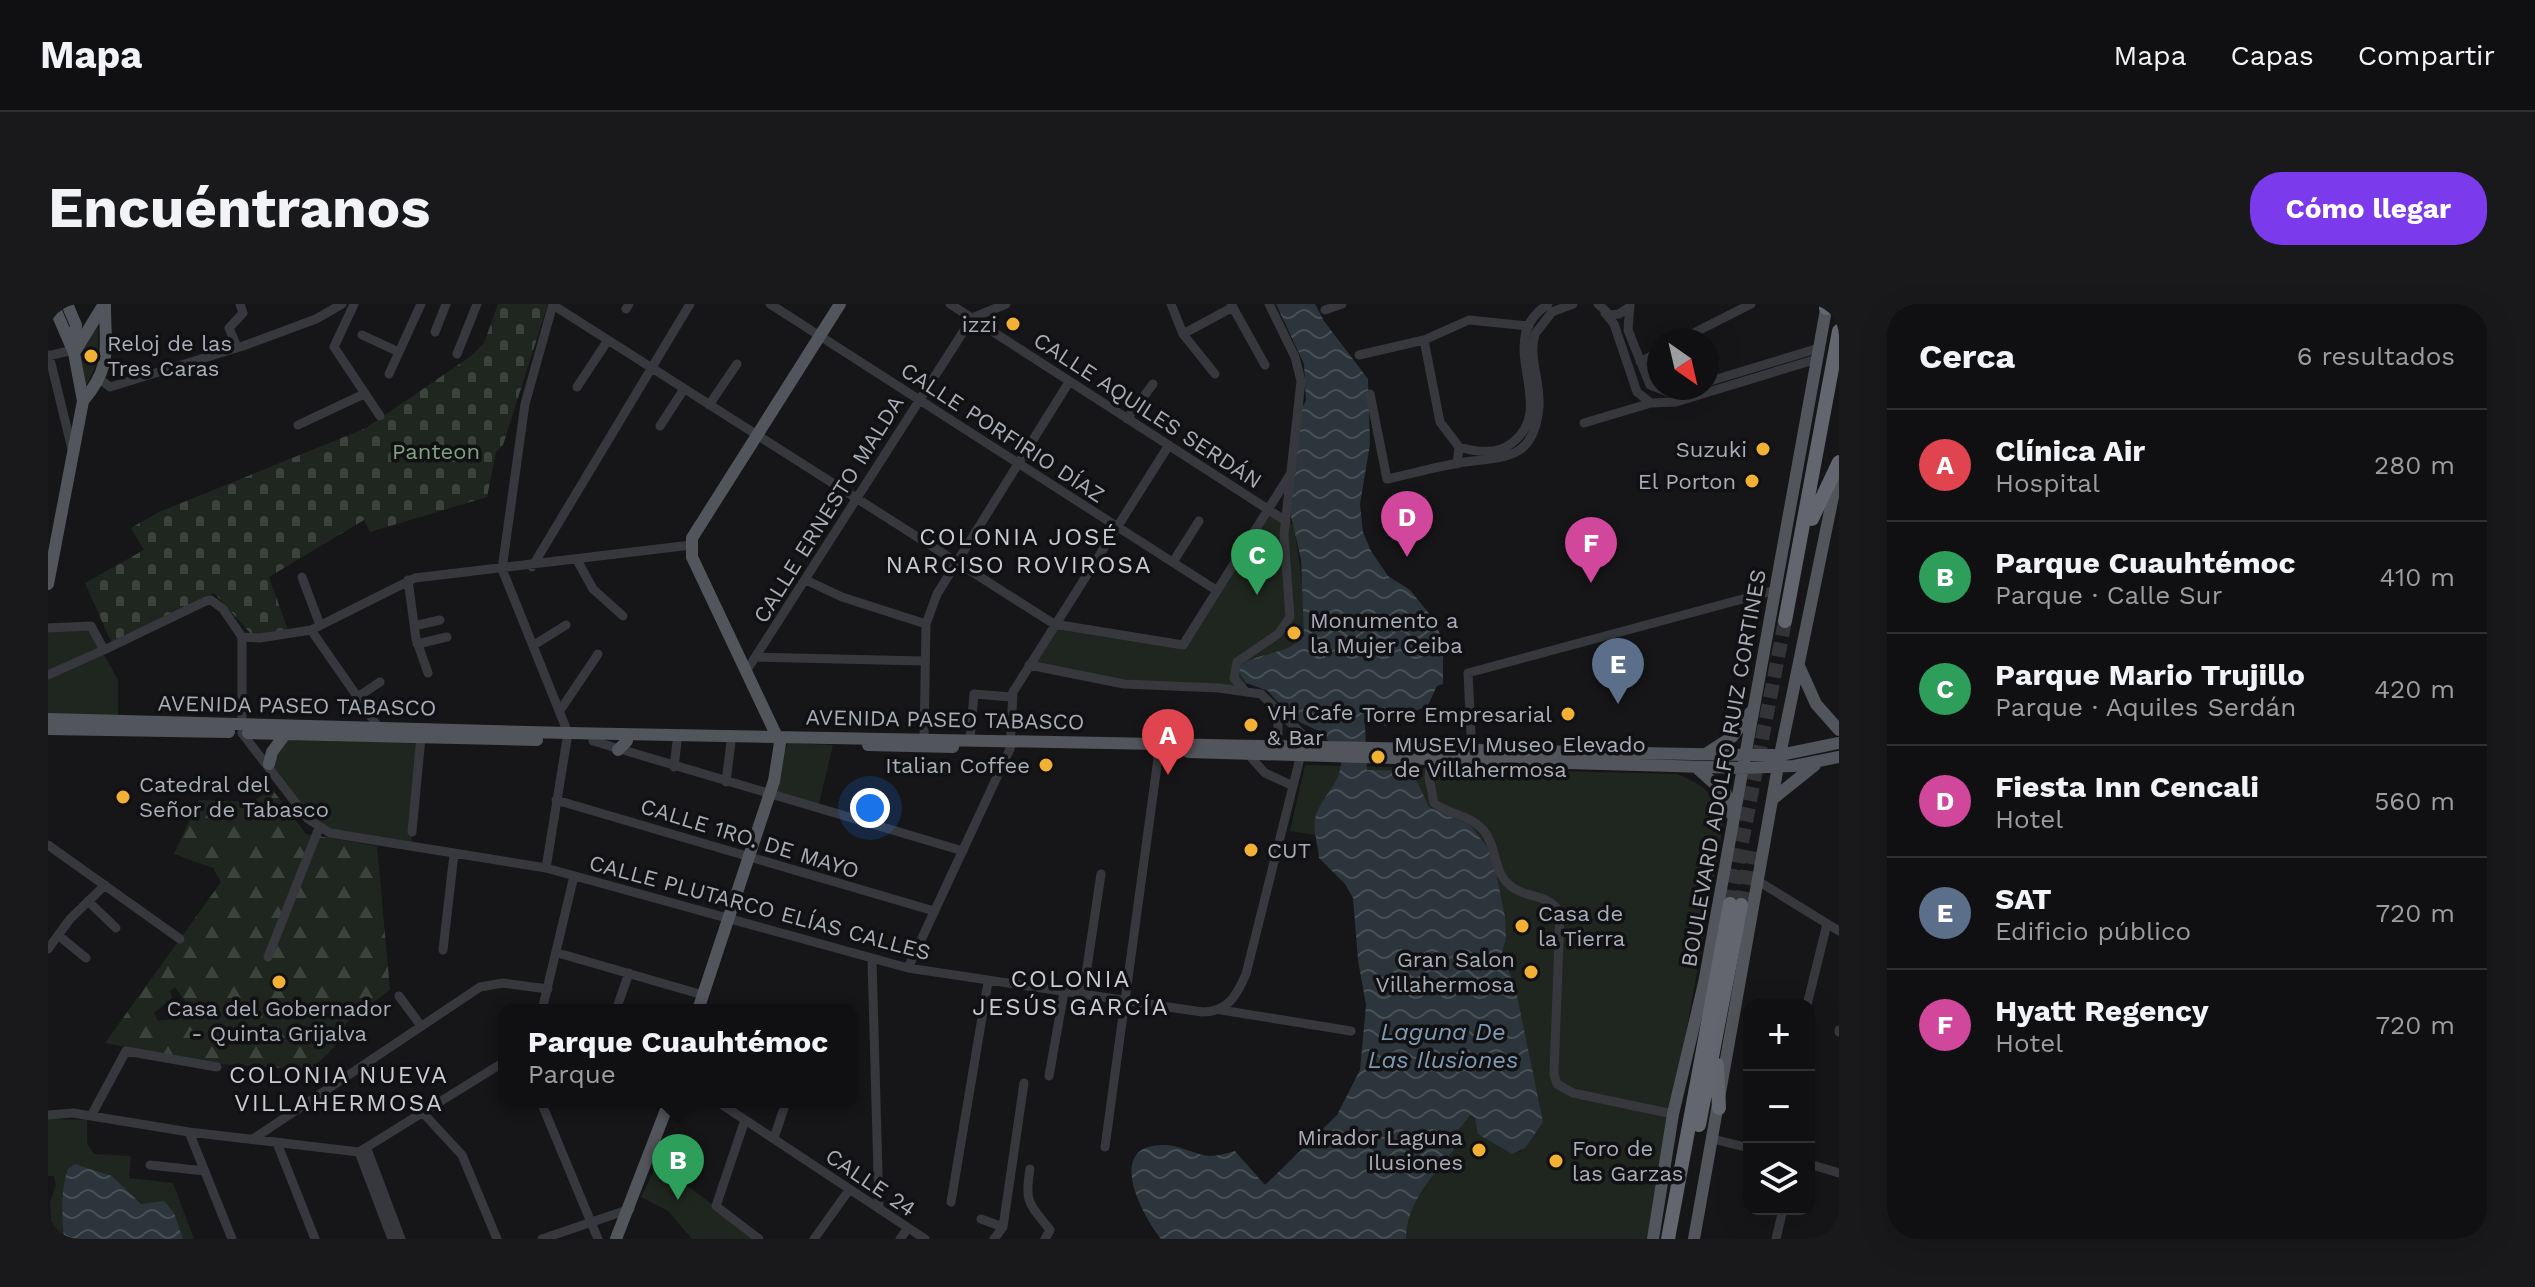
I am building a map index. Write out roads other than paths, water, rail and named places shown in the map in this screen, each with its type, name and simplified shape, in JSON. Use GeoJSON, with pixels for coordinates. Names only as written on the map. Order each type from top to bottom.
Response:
{"type":"FeatureCollection","features":[{"type":"Feature","properties":{"kind":"highway"},"geometry":{"type":"LineString","coordinates":[[1839,331],[1789,624],[1839,381]]}},
{"type":"Feature","properties":{"kind":"highway"},"geometry":{"type":"LineString","coordinates":[[1812,519],[1839,464]]}},
{"type":"Feature","properties":{"kind":"highway"},"geometry":{"type":"LineString","coordinates":[[1666,1239],[1736,905],[1716,1038],[1677,1239]]}},
{"type":"Feature","properties":{"kind":"highway"},"geometry":{"type":"LineString","coordinates":[[1716,1038],[1719,1108]]}},
{"type":"Feature","properties":{"kind":"main road"},"geometry":{"type":"LineString","coordinates":[[48,584],[83,401],[74,351],[53,304]]}},
{"type":"Feature","properties":{"kind":"main road"},"geometry":{"type":"LineString","coordinates":[[700,1004],[778,767],[779,739],[692,557],[691,545],[699,525],[840,304]]}},
{"type":"Feature","properties":{"kind":"main road","name":"BOULEVARD ADOLFO RUIZ CORTINES"},"geometry":{"type":"LineString","coordinates":[[1653,1239],[1673,1114],[1704,983],[1734,822],[1827,305]]}},
{"type":"Feature","properties":{"kind":"main road"},"geometry":{"type":"LineString","coordinates":[[74,351],[102,307]]}},
{"type":"Feature","properties":{"kind":"main road"},"geometry":{"type":"LineString","coordinates":[[70,308],[85,316],[102,307]]}},
{"type":"Feature","properties":{"kind":"main road"},"geometry":{"type":"LineString","coordinates":[[83,401],[101,380],[106,357],[102,307]]}},
{"type":"Feature","properties":{"kind":"main road"},"geometry":{"type":"LineString","coordinates":[[70,308],[76,334],[74,351]]}},
{"type":"Feature","properties":{"kind":"main road"},"geometry":{"type":"LineString","coordinates":[[1694,1239],[1780,761],[1834,515],[1839,464]]}},
{"type":"Feature","properties":{"kind":"main road"},"geometry":{"type":"LineString","coordinates":[[1799,665],[1816,704],[1839,730]]}},
{"type":"Feature","properties":{"kind":"main road"},"geometry":{"type":"LineString","coordinates":[[1703,754],[1732,737],[1755,706]]}},
{"type":"Feature","properties":{"kind":"main road","name":"AVENIDA PASEO TABASCO"},"geometry":{"type":"LineString","coordinates":[[48,719],[286,733],[421,737],[779,739],[1247,753],[1305,750],[1703,754],[1743,762]]}},
{"type":"Feature","properties":{"kind":"main road","name":"AVENIDA PASEO TABASCO"},"geometry":{"type":"LineString","coordinates":[[48,729],[377,725],[568,736],[622,746],[779,739],[924,738],[1010,745],[1278,745],[1305,750],[1431,759],[1472,753],[1694,766],[1839,757]]}},
{"type":"Feature","properties":{"kind":"main road"},"geometry":{"type":"LineString","coordinates":[[269,764],[277,743],[286,733]]}},
{"type":"Feature","properties":{"kind":"main road","name":"AVENIDA PASEO TABASCO"},"geometry":{"type":"LineString","coordinates":[[1780,761],[1839,743]]}},
{"type":"Feature","properties":{"kind":"main road"},"geometry":{"type":"LineString","coordinates":[[1774,798],[1824,759]]}},
{"type":"Feature","properties":{"kind":"main road"},"geometry":{"type":"LineString","coordinates":[[1694,766],[1726,794],[1734,822]]}},
{"type":"Feature","properties":{"kind":"main road"},"geometry":{"type":"LineString","coordinates":[[616,1239],[667,1108]]}},
{"type":"Feature","properties":{"kind":"street"},"geometry":{"type":"LineString","coordinates":[[237,347],[229,328],[243,313],[240,304]]}},
{"type":"Feature","properties":{"kind":"street"},"geometry":{"type":"LineString","coordinates":[[101,380],[108,387],[114,386],[316,319],[342,304]]}},
{"type":"Feature","properties":{"kind":"street"},"geometry":{"type":"LineString","coordinates":[[354,304],[334,345],[380,416]]}},
{"type":"Feature","properties":{"kind":"street"},"geometry":{"type":"LineString","coordinates":[[389,374],[421,304]]}},
{"type":"Feature","properties":{"kind":"street"},"geometry":{"type":"LineString","coordinates":[[435,332],[446,304]]}},
{"type":"Feature","properties":{"kind":"street"},"geometry":{"type":"LineString","coordinates":[[457,354],[477,304]]}},
{"type":"Feature","properties":{"kind":"street"},"geometry":{"type":"LineString","coordinates":[[546,868],[568,736],[561,709],[502,569],[525,404],[553,304],[1054,624],[1182,646],[1291,473]]}},
{"type":"Feature","properties":{"kind":"street"},"geometry":{"type":"LineString","coordinates":[[532,567],[690,304]]}},
{"type":"Feature","properties":{"kind":"street","name":"CALLE PORFIRIO DÍAZ"},"geometry":{"type":"LineString","coordinates":[[770,304],[1216,590]]}},
{"type":"Feature","properties":{"kind":"street","name":"CALLE AQUILES SERDÁN"},"geometry":{"type":"LineString","coordinates":[[950,304],[1286,521]]}},
{"type":"Feature","properties":{"kind":"street"},"geometry":{"type":"LineString","coordinates":[[972,318],[1006,304]]}},
{"type":"Feature","properties":{"kind":"street"},"geometry":{"type":"LineString","coordinates":[[1171,304],[1183,334],[1215,374]]}},
{"type":"Feature","properties":{"kind":"street"},"geometry":{"type":"LineString","coordinates":[[1244,690],[1234,678],[1237,662],[1278,634],[1290,617],[1286,521],[1301,381],[1295,357],[1269,304]]}},
{"type":"Feature","properties":{"kind":"street"},"geometry":{"type":"LineString","coordinates":[[1325,310],[1342,304]]}},
{"type":"Feature","properties":{"kind":"street"},"geometry":{"type":"LineString","coordinates":[[1424,340],[1440,422],[1459,447],[1482,451],[1507,447],[1528,422],[1535,399],[1525,344],[1529,326],[1548,304]]}},
{"type":"Feature","properties":{"kind":"street"},"geometry":{"type":"LineString","coordinates":[[1370,394],[1387,479],[1457,464],[1496,461],[1523,446],[1533,432],[1533,338],[1546,317],[1569,304]]}},
{"type":"Feature","properties":{"kind":"street"},"geometry":{"type":"LineString","coordinates":[[1585,304],[1619,314],[1630,305]]}},
{"type":"Feature","properties":{"kind":"street"},"geometry":{"type":"LineString","coordinates":[[1704,328],[1751,304]]}},
{"type":"Feature","properties":{"kind":"street"},"geometry":{"type":"LineString","coordinates":[[1630,305],[1627,325],[1647,381]]}},
{"type":"Feature","properties":{"kind":"street"},"geometry":{"type":"LineString","coordinates":[[1183,334],[1232,306],[1265,365]]}},
{"type":"Feature","properties":{"kind":"street"},"geometry":{"type":"LineString","coordinates":[[1601,308],[1614,324],[1637,392],[1651,403]]}},
{"type":"Feature","properties":{"kind":"street","name":"CALLE ERNESTO MALDA"},"geometry":{"type":"LineString","coordinates":[[747,670],[972,318]]}},
{"type":"Feature","properties":{"kind":"street"},"geometry":{"type":"LineString","coordinates":[[1359,355],[1424,340],[1469,320],[1529,326]]}},
{"type":"Feature","properties":{"kind":"street"},"geometry":{"type":"LineString","coordinates":[[362,335],[399,352]]}},
{"type":"Feature","properties":{"kind":"street"},"geometry":{"type":"LineString","coordinates":[[577,387],[608,340]]}},
{"type":"Feature","properties":{"kind":"street"},"geometry":{"type":"LineString","coordinates":[[73,452],[49,356],[74,351]]}},
{"type":"Feature","properties":{"kind":"street"},"geometry":{"type":"LineString","coordinates":[[1719,379],[1818,353]]}},
{"type":"Feature","properties":{"kind":"street"},"geometry":{"type":"LineString","coordinates":[[1584,423],[1651,403],[1681,401],[1818,353]]}},
{"type":"Feature","properties":{"kind":"street"},"geometry":{"type":"LineString","coordinates":[[1640,362],[1647,358]]}},
{"type":"Feature","properties":{"kind":"street"},"geometry":{"type":"LineString","coordinates":[[709,405],[737,364]]}},
{"type":"Feature","properties":{"kind":"street"},"geometry":{"type":"LineString","coordinates":[[924,738],[926,624],[937,594],[1069,382]]}},
{"type":"Feature","properties":{"kind":"street"},"geometry":{"type":"LineString","coordinates":[[1127,419],[1153,384]]}},
{"type":"Feature","properties":{"kind":"street"},"geometry":{"type":"LineString","coordinates":[[660,426],[684,389]]}},
{"type":"Feature","properties":{"kind":"street"},"geometry":{"type":"LineString","coordinates":[[298,425],[364,394]]}},
{"type":"Feature","properties":{"kind":"street"},"geometry":{"type":"LineString","coordinates":[[908,968],[1010,745],[1011,697],[1169,445]]}},
{"type":"Feature","properties":{"kind":"street"},"geometry":{"type":"LineString","coordinates":[[1457,464],[1459,447]]}},
{"type":"Feature","properties":{"kind":"street"},"geometry":{"type":"LineString","coordinates":[[1173,562],[1199,521]]}},
{"type":"Feature","properties":{"kind":"street"},"geometry":{"type":"LineString","coordinates":[[242,637],[260,638],[316,627],[408,580],[691,545]]}},
{"type":"Feature","properties":{"kind":"street"},"geometry":{"type":"LineString","coordinates":[[577,560],[593,589],[623,616]]}},
{"type":"Feature","properties":{"kind":"street"},"geometry":{"type":"LineString","coordinates":[[302,577],[316,627],[377,725]]}},
{"type":"Feature","properties":{"kind":"street"},"geometry":{"type":"LineString","coordinates":[[408,580],[417,644],[428,673]]}},
{"type":"Feature","properties":{"kind":"street"},"geometry":{"type":"LineString","coordinates":[[806,580],[842,597],[926,624]]}},
{"type":"Feature","properties":{"kind":"street"},"geometry":{"type":"LineString","coordinates":[[1472,753],[1468,673],[1776,590]]}},
{"type":"Feature","properties":{"kind":"street"},"geometry":{"type":"LineString","coordinates":[[48,675],[211,600],[231,618],[242,637],[242,729],[308,819],[319,828],[268,957]]}},
{"type":"Feature","properties":{"kind":"street"},"geometry":{"type":"LineString","coordinates":[[414,626],[440,620]]}},
{"type":"Feature","properties":{"kind":"street"},"geometry":{"type":"LineString","coordinates":[[534,645],[566,625]]}},
{"type":"Feature","properties":{"kind":"street"},"geometry":{"type":"LineString","coordinates":[[48,628],[91,626],[104,650]]}},
{"type":"Feature","properties":{"kind":"street"},"geometry":{"type":"LineString","coordinates":[[417,644],[447,637]]}},
{"type":"Feature","properties":{"kind":"street"},"geometry":{"type":"LineString","coordinates":[[561,709],[598,654]]}},
{"type":"Feature","properties":{"kind":"street"},"geometry":{"type":"LineString","coordinates":[[756,657],[923,661]]}},
{"type":"Feature","properties":{"kind":"street"},"geometry":{"type":"LineString","coordinates":[[1029,665],[1124,684],[1244,690],[1265,696],[1302,734],[1305,750],[1293,786],[1254,954],[1237,993],[1220,1010]]}},
{"type":"Feature","properties":{"kind":"street"},"geometry":{"type":"LineString","coordinates":[[359,696],[380,682]]}},
{"type":"Feature","properties":{"kind":"street"},"geometry":{"type":"LineString","coordinates":[[970,740],[974,694],[1011,697]]}},
{"type":"Feature","properties":{"kind":"street"},"geometry":{"type":"LineString","coordinates":[[1278,712],[1278,745]]}},
{"type":"Feature","properties":{"kind":"street"},"geometry":{"type":"LineString","coordinates":[[412,832],[421,737]]}},
{"type":"Feature","properties":{"kind":"street"},"geometry":{"type":"LineString","coordinates":[[674,767],[677,742]]}},
{"type":"Feature","properties":{"kind":"street"},"geometry":{"type":"LineString","coordinates":[[726,782],[731,742]]}},
{"type":"Feature","properties":{"kind":"street"},"geometry":{"type":"LineString","coordinates":[[622,746],[674,767],[963,851]]}},
{"type":"Feature","properties":{"kind":"street"},"geometry":{"type":"LineString","coordinates":[[1105,1147],[1128,1000],[1159,751]]}},
{"type":"Feature","properties":{"kind":"street"},"geometry":{"type":"LineString","coordinates":[[1247,753],[1265,773],[1293,786]]}},
{"type":"Feature","properties":{"kind":"street"},"geometry":{"type":"LineString","coordinates":[[1431,759],[1429,777],[1434,803],[1473,821],[1483,830],[1499,872],[1508,884],[1520,892],[1545,898],[1560,913],[1554,1074],[1557,1084],[1573,1093],[1673,1114]]}},
{"type":"Feature","properties":{"kind":"street","name":"AVENIDA PASEO TABASCO"},"geometry":{"type":"LineString","coordinates":[[1824,759],[1839,764]]}},
{"type":"Feature","properties":{"kind":"street","name":"CALLE 1RO. DE MAYO"},"geometry":{"type":"LineString","coordinates":[[556,800],[934,911]]}},
{"type":"Feature","properties":{"kind":"street","name":"CALLE PLUTARCO ELÍAS CALLES"},"geometry":{"type":"LineString","coordinates":[[319,828],[338,835],[546,868],[908,968],[988,982],[1202,1012],[1220,1010],[1351,1031]]}},
{"type":"Feature","properties":{"kind":"street"},"geometry":{"type":"LineString","coordinates":[[48,845],[180,939]]}},
{"type":"Feature","properties":{"kind":"street"},"geometry":{"type":"LineString","coordinates":[[443,950],[454,854]]}},
{"type":"Feature","properties":{"kind":"street"},"geometry":{"type":"LineString","coordinates":[[1083,994],[1101,874]]}},
{"type":"Feature","properties":{"kind":"street"},"geometry":{"type":"LineString","coordinates":[[544,1004],[574,876]]}},
{"type":"Feature","properties":{"kind":"street"},"geometry":{"type":"LineString","coordinates":[[1758,881],[1839,931]]}},
{"type":"Feature","properties":{"kind":"street"},"geometry":{"type":"LineString","coordinates":[[48,949],[105,885]]}},
{"type":"Feature","properties":{"kind":"street"},"geometry":{"type":"LineString","coordinates":[[88,901],[116,928]]}},
{"type":"Feature","properties":{"kind":"street"},"geometry":{"type":"LineString","coordinates":[[1808,999],[1827,924]]}},
{"type":"Feature","properties":{"kind":"street"},"geometry":{"type":"LineString","coordinates":[[58,935],[86,958]]}},
{"type":"Feature","properties":{"kind":"street"},"geometry":{"type":"LineString","coordinates":[[558,953],[703,995]]}},
{"type":"Feature","properties":{"kind":"street"},"geometry":{"type":"LineString","coordinates":[[872,960],[879,1209]]}},
{"type":"Feature","properties":{"kind":"street"},"geometry":{"type":"LineString","coordinates":[[618,1004],[629,973]]}},
{"type":"Feature","properties":{"kind":"street"},"geometry":{"type":"LineString","coordinates":[[951,1202],[988,982]]}},
{"type":"Feature","properties":{"kind":"street"},"geometry":{"type":"LineString","coordinates":[[253,1139],[487,984],[548,989]]}},
{"type":"Feature","properties":{"kind":"street"},"geometry":{"type":"LineString","coordinates":[[1049,1076],[1064,992]]}},
{"type":"Feature","properties":{"kind":"street"},"geometry":{"type":"LineString","coordinates":[[399,996],[421,1026]]}},
{"type":"Feature","properties":{"kind":"street"},"geometry":{"type":"LineString","coordinates":[[91,1116],[126,1051],[217,1067]]}},
{"type":"Feature","properties":{"kind":"street"},"geometry":{"type":"LineString","coordinates":[[48,1112],[277,1143],[363,1151],[498,1066]]}},
{"type":"Feature","properties":{"kind":"street"},"geometry":{"type":"LineString","coordinates":[[994,1239],[1003,1227],[1024,1083]]}},
{"type":"Feature","properties":{"kind":"street"},"geometry":{"type":"LineString","coordinates":[[544,1108],[598,1239]]}},
{"type":"Feature","properties":{"kind":"street","name":"CALLE 24"},"geometry":{"type":"LineString","coordinates":[[727,1108],[925,1239]]}},
{"type":"Feature","properties":{"kind":"street"},"geometry":{"type":"LineString","coordinates":[[774,1138],[784,1108]]}},
{"type":"Feature","properties":{"kind":"street"},"geometry":{"type":"LineString","coordinates":[[424,1114],[462,1155],[497,1239]]}},
{"type":"Feature","properties":{"kind":"street"},"geometry":{"type":"LineString","coordinates":[[745,1120],[716,1206],[759,1239]]}},
{"type":"Feature","properties":{"kind":"street"},"geometry":{"type":"LineString","coordinates":[[189,1132],[232,1239]]}},
{"type":"Feature","properties":{"kind":"street"},"geometry":{"type":"LineString","coordinates":[[1713,1139],[1743,1146]]}},
{"type":"Feature","properties":{"kind":"street"},"geometry":{"type":"LineString","coordinates":[[277,1143],[315,1239]]}},
{"type":"Feature","properties":{"kind":"street"},"geometry":{"type":"LineString","coordinates":[[363,1151],[392,1239]]}},
{"type":"Feature","properties":{"kind":"street"},"geometry":{"type":"LineString","coordinates":[[363,1151],[401,1239]]}},
{"type":"Feature","properties":{"kind":"street"},"geometry":{"type":"LineString","coordinates":[[150,1165],[205,1171]]}},
{"type":"Feature","properties":{"kind":"street"},"geometry":{"type":"LineString","coordinates":[[1815,1166],[1839,1173]]}},
{"type":"Feature","properties":{"kind":"street"},"geometry":{"type":"LineString","coordinates":[[1030,1169],[1026,1198],[1050,1230],[1045,1239]]}},
{"type":"Feature","properties":{"kind":"street"},"geometry":{"type":"LineString","coordinates":[[814,1239],[849,1190]]}},
{"type":"Feature","properties":{"kind":"street"},"geometry":{"type":"LineString","coordinates":[[542,1239],[630,1209]]}},
{"type":"Feature","properties":{"kind":"street"},"geometry":{"type":"LineString","coordinates":[[1776,1239],[1782,1215]]}},
{"type":"Feature","properties":{"kind":"street"},"geometry":{"type":"LineString","coordinates":[[981,1219],[1003,1227]]}},
{"type":"Feature","properties":{"kind":"street"},"geometry":{"type":"LineString","coordinates":[[900,1239],[908,1228]]}},
{"type":"Feature","properties":{"kind":"water","name":"Laguna De Las Ilusiones"},"geometry":{"type":"Polygon","coordinates":[[[1276,304],[1315,304],[1324,321],[1368,379],[1370,444],[1360,504],[1363,532],[1371,551],[1388,576],[1410,590],[1436,622],[1443,644],[1443,684],[1437,686],[1428,705],[1385,726],[1381,723],[1365,725],[1367,770],[1412,771],[1429,807],[1470,825],[1492,853],[1505,917],[1506,938],[1502,953],[1516,991],[1543,1122],[1525,1148],[1512,1154],[1478,1134],[1475,1118],[1470,1115],[1456,1133],[1462,1139],[1418,1198],[1407,1224],[1406,1239],[1161,1239],[1144,1213],[1132,1182],[1136,1155],[1148,1147],[1167,1145],[1210,1156],[1235,1151],[1265,1185],[1337,1115],[1360,1070],[1366,1005],[1358,960],[1353,898],[1345,884],[1319,858],[1315,828],[1318,811],[1338,776],[1341,760],[1323,733],[1291,718],[1268,691],[1246,683],[1239,672],[1241,665],[1248,661],[1283,650],[1304,635],[1301,559],[1288,504],[1295,418],[1306,401],[1304,364],[1276,304]]]}},
{"type":"Feature","properties":{"kind":"water"},"geometry":{"type":"Polygon","coordinates":[[[75,1164],[112,1176],[141,1204],[164,1201],[174,1213],[183,1239],[64,1239],[64,1186],[68,1169],[75,1164]]]}},
{"type":"Feature","properties":{"kind":"tunnel"},"geometry":{"type":"LineString","coordinates":[[1730,904],[1785,621]]}},
{"type":"Feature","properties":{"kind":"tunnel"},"geometry":{"type":"LineString","coordinates":[[1741,905],[1751,851]]}},
{"type":"Feature","properties":{"kind":"place","name":"izzi"},"geometry":{"type":"Point","coordinates":[1013,324]}},
{"type":"Feature","properties":{"kind":"place","name":"Reloj de las Tres Caras"},"geometry":{"type":"Point","coordinates":[91,356]}},
{"type":"Feature","properties":{"kind":"place","name":"Suzuki"},"geometry":{"type":"Point","coordinates":[1763,449]}},
{"type":"Feature","properties":{"kind":"place","name":"El Porton"},"geometry":{"type":"Point","coordinates":[1752,481]}},
{"type":"Feature","properties":{"kind":"place","name":"Fiesta Inn Cencali"},"geometry":{"type":"Point","coordinates":[1407,557]}},
{"type":"Feature","properties":{"kind":"place","name":"Hyatt Regency"},"geometry":{"type":"Point","coordinates":[1591,583]}},
{"type":"Feature","properties":{"kind":"place","name":"Parque Mario Trujillo"},"geometry":{"type":"Point","coordinates":[1257,595]}},
{"type":"Feature","properties":{"kind":"place","name":"Monumento a la Mujer Ceiba"},"geometry":{"type":"Point","coordinates":[1294,633]}},
{"type":"Feature","properties":{"kind":"place","name":"SAT"},"geometry":{"type":"Point","coordinates":[1618,704]}},
{"type":"Feature","properties":{"kind":"place","name":"Torre Empresarial"},"geometry":{"type":"Point","coordinates":[1568,714]}},
{"type":"Feature","properties":{"kind":"place","name":"VH Cafe & Bar"},"geometry":{"type":"Point","coordinates":[1251,725]}},
{"type":"Feature","properties":{"kind":"place","name":"MUSEVI Museo Elevado de Villahermosa"},"geometry":{"type":"Point","coordinates":[1378,757]}},
{"type":"Feature","properties":{"kind":"place","name":"Italian Coffee"},"geometry":{"type":"Point","coordinates":[1046,765]}},
{"type":"Feature","properties":{"kind":"place","name":"Clínica Air"},"geometry":{"type":"Point","coordinates":[1168,775]}},
{"type":"Feature","properties":{"kind":"place","name":"Catedral del Señor de Tabasco"},"geometry":{"type":"Point","coordinates":[123,797]}},
{"type":"Feature","properties":{"kind":"place","name":"CUT"},"geometry":{"type":"Point","coordinates":[1251,850]}},
{"type":"Feature","properties":{"kind":"place","name":"Casa de la Tierra"},"geometry":{"type":"Point","coordinates":[1522,926]}},
{"type":"Feature","properties":{"kind":"place","name":"Gran Salon Villahermosa"},"geometry":{"type":"Point","coordinates":[1531,972]}},
{"type":"Feature","properties":{"kind":"place","name":"Casa del Gobernador - Quinta Grijalva"},"geometry":{"type":"Point","coordinates":[279,982]}},
{"type":"Feature","properties":{"kind":"place","name":"Mirador Laguna Ilusiones"},"geometry":{"type":"Point","coordinates":[1479,1150]}},
{"type":"Feature","properties":{"kind":"place","name":"Foro de las Garzas"},"geometry":{"type":"Point","coordinates":[1556,1161]}},
{"type":"Feature","properties":{"kind":"place","name":"Parque Cuauhtémoc"},"geometry":{"type":"Point","coordinates":[678,1200]}},
{"type":"Feature","properties":{"kind":"district","name":"COLONIA JOSÉ NARCISO ROVIROSA"},"geometry":{"type":"Point","coordinates":[1019,551]}},
{"type":"Feature","properties":{"kind":"district","name":"COLONIA JESÚS GARCÍA"},"geometry":{"type":"Point","coordinates":[1071,993]}},
{"type":"Feature","properties":{"kind":"district","name":"COLONIA NUEVA VILLAHERMOSA"},"geometry":{"type":"Point","coordinates":[339,1089]}},
{"type":"Feature","properties":{"kind":"park label","name":"Panteon"},"geometry":{"type":"Point","coordinates":[436,451]}}]}
